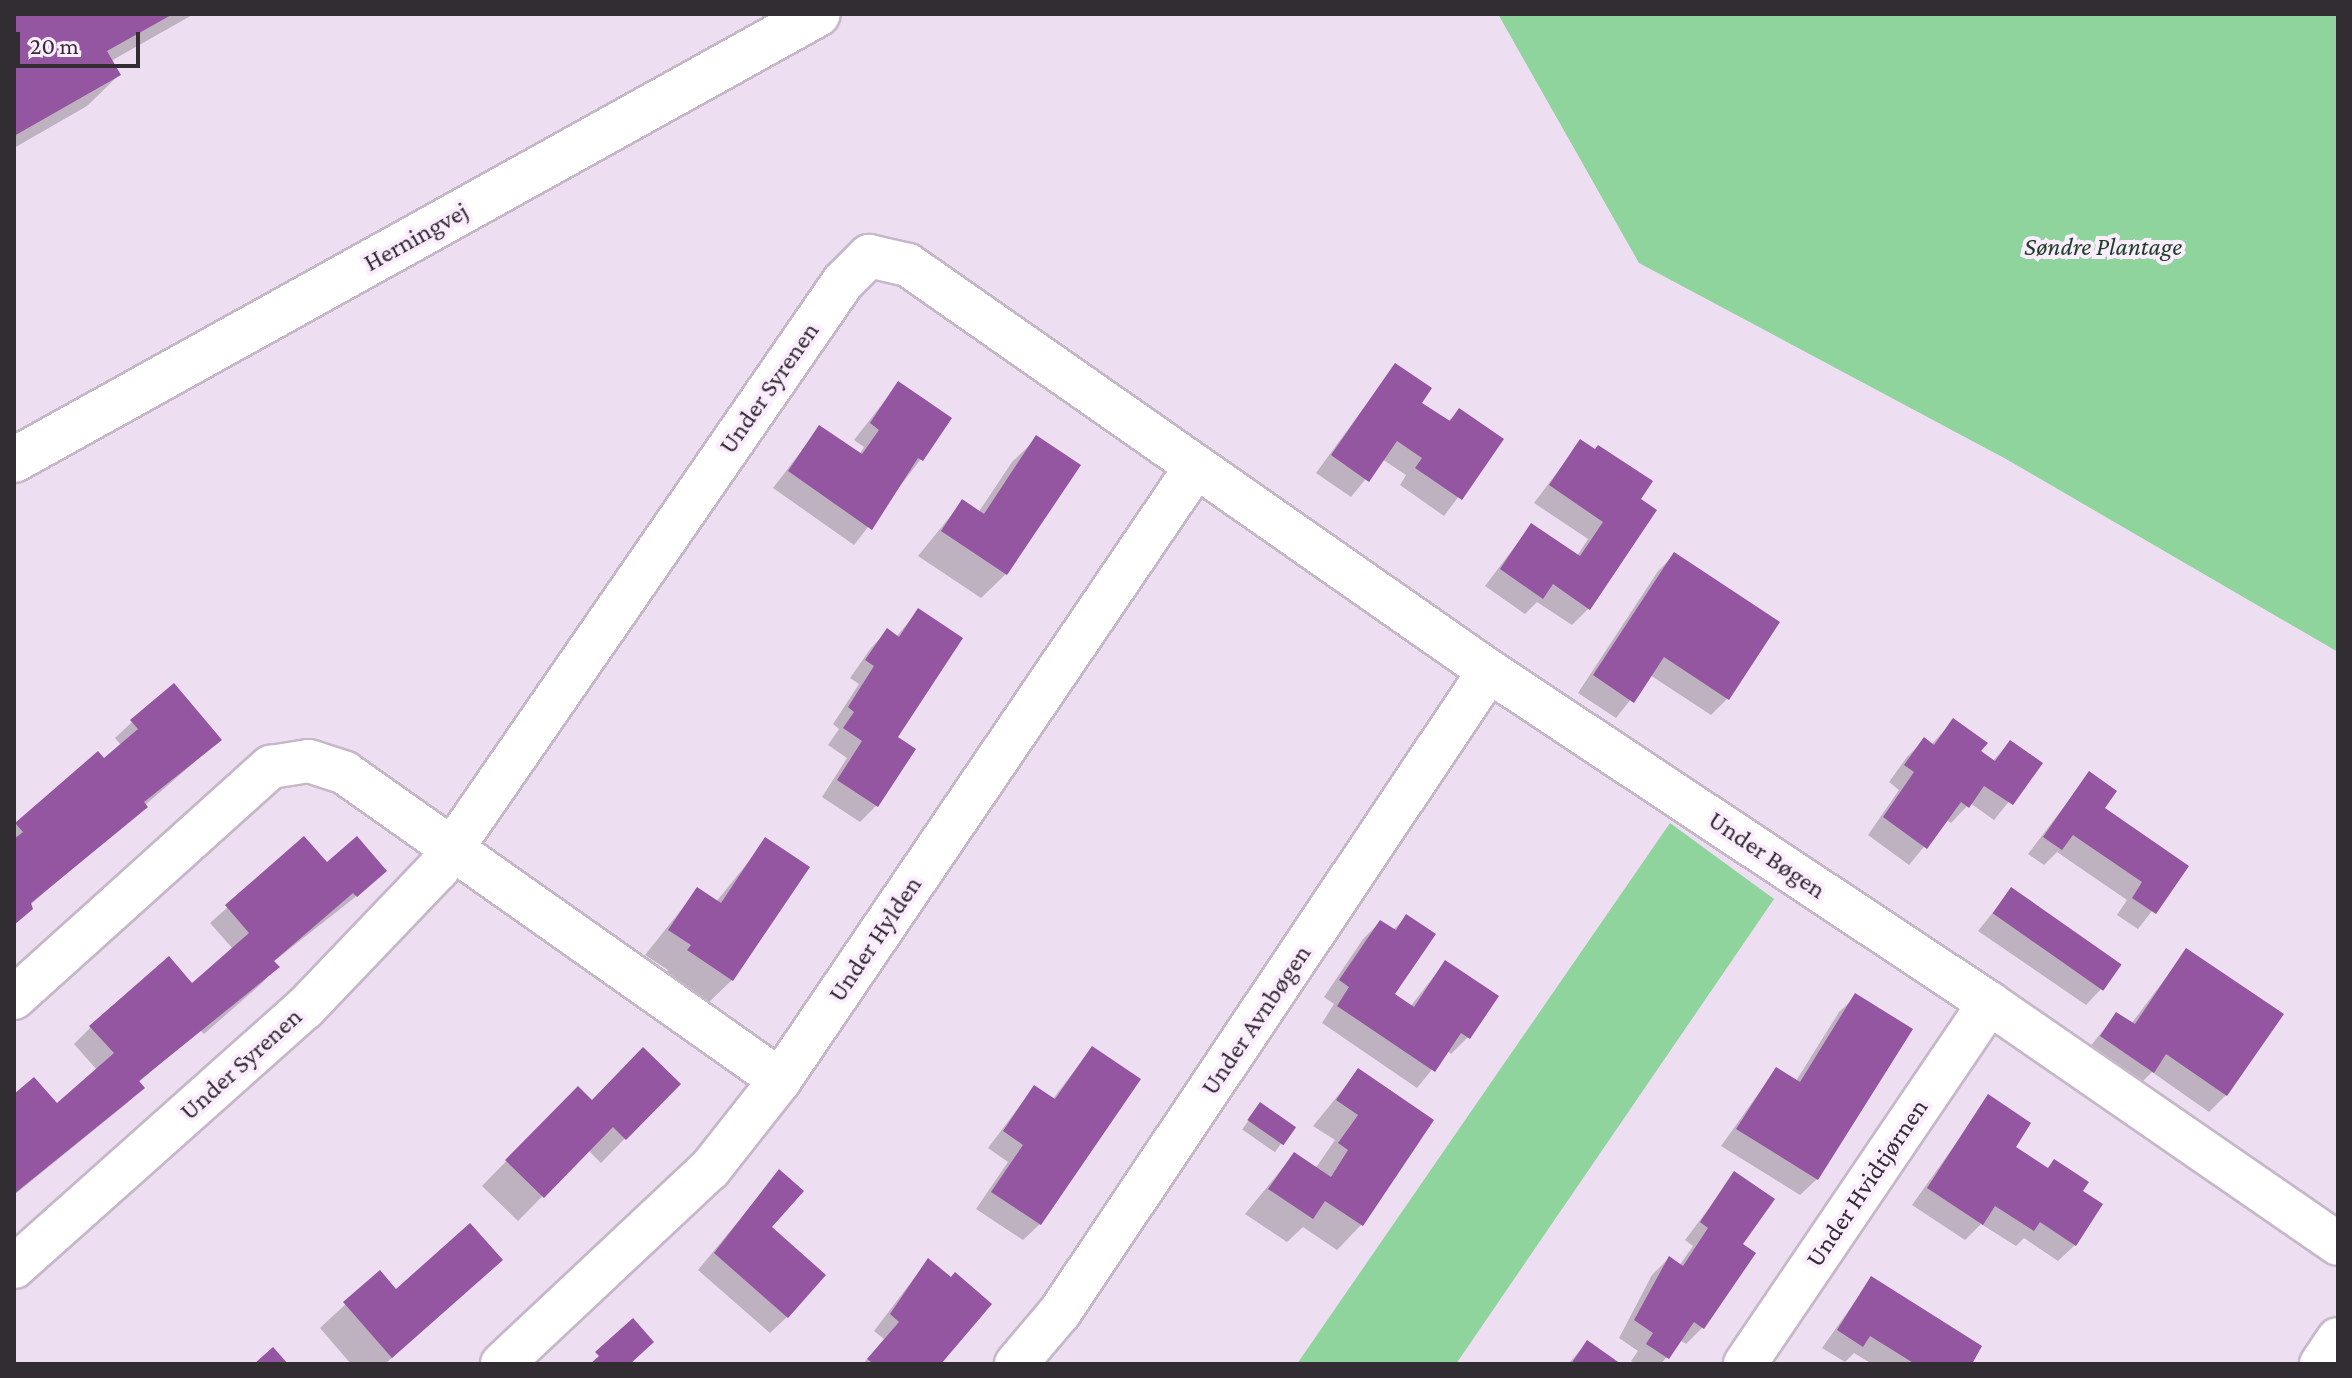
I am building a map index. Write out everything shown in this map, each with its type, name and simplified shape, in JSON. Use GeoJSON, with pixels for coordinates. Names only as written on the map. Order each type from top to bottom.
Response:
{"type":"FeatureCollection","features":[{"type":"Feature","properties":{"kind":"main road","name":"Herningvej"},"geometry":{"type":"LineString","coordinates":[[14,460],[818,14]]}},
{"type":"Feature","properties":{"kind":"street","name":"Under Syrenen"},"geometry":{"type":"LineString","coordinates":[[14,1267],[305,1008],[453,846],[843,282],[869,256],[908,265],[1195,468]]}},
{"type":"Feature","properties":{"kind":"street","name":"Under Bøgen"},"geometry":{"type":"LineString","coordinates":[[1195,468],[1489,671],[1989,1003],[2338,1244]]}},
{"type":"Feature","properties":{"kind":"street","name":"Under Hylden"},"geometry":{"type":"LineString","coordinates":[[502,1364],[710,1169],[780,1080],[1195,468]]}},
{"type":"Feature","properties":{"kind":"street","name":"Under Avnbøgen"},"geometry":{"type":"LineString","coordinates":[[1016,1364],[1060,1312],[1489,671]]}},
{"type":"Feature","properties":{"kind":"street"},"geometry":{"type":"LineString","coordinates":[[14,998],[271,767],[309,761],[345,773],[453,846],[780,1080]]}},
{"type":"Feature","properties":{"kind":"street","name":"Under Hvidtjørnen"},"geometry":{"type":"LineString","coordinates":[[1745,1364],[1989,1003]]}},
{"type":"Feature","properties":{"kind":"street"},"geometry":{"type":"LineString","coordinates":[[2321,1364],[2338,1339]]}},
{"type":"Feature","properties":{"kind":"green space","name":"Søndre Plantage"},"geometry":{"type":"Polygon","coordinates":[[[1498,14],[2338,14],[2338,652],[2006,459],[1639,263],[1498,14]]]}},
{"type":"Feature","properties":{"kind":"green space"},"geometry":{"type":"Polygon","coordinates":[[[1670,823],[1774,899],[1456,1364],[1297,1364],[1670,823]]]}},
{"type":"Feature","properties":{"kind":"building"},"geometry":{"type":"Polygon","coordinates":[[[14,14],[173,14],[107,51],[121,75],[14,136],[14,14]]]}},
{"type":"Feature","properties":{"kind":"building"},"geometry":{"type":"Polygon","coordinates":[[[1395,363],[1432,388],[1422,403],[1450,421],[1459,408],[1504,439],[1462,500],[1415,468],[1422,458],[1397,441],[1369,482],[1331,455],[1395,363]]]}},
{"type":"Feature","properties":{"kind":"building"},"geometry":{"type":"Polygon","coordinates":[[[898,381],[952,418],[923,461],[918,458],[872,530],[788,471],[819,425],[862,454],[879,430],[870,423],[898,381]]]}},
{"type":"Feature","properties":{"kind":"building"},"geometry":{"type":"Polygon","coordinates":[[[1036,435],[1081,465],[1007,575],[941,531],[962,499],[984,514],[1036,435]]]}},
{"type":"Feature","properties":{"kind":"building"},"geometry":{"type":"Polygon","coordinates":[[[1580,439],[1595,449],[1598,445],[1653,481],[1641,499],[1657,510],[1590,610],[1553,584],[1543,599],[1500,569],[1531,523],[1580,556],[1603,522],[1549,485],[1580,439]]]}},
{"type":"Feature","properties":{"kind":"building"},"geometry":{"type":"Polygon","coordinates":[[[1674,552],[1780,622],[1729,700],[1664,657],[1634,703],[1593,675],[1674,552]]]}},
{"type":"Feature","properties":{"kind":"building"},"geometry":{"type":"Polygon","coordinates":[[[918,608],[963,638],[898,737],[916,749],[878,807],[837,780],[862,741],[843,728],[854,712],[848,707],[874,666],[865,660],[887,628],[899,637],[918,608]]]}},
{"type":"Feature","properties":{"kind":"building"},"geometry":{"type":"Polygon","coordinates":[[[174,683],[222,740],[144,802],[148,807],[31,903],[33,909],[14,925],[14,839],[23,832],[15,823],[98,751],[104,758],[138,729],[130,720],[174,683]]]}},
{"type":"Feature","properties":{"kind":"building"},"geometry":{"type":"Polygon","coordinates":[[[1953,718],[1988,743],[1981,751],[1995,761],[2010,740],[2043,763],[2013,805],[1984,786],[1969,808],[1961,802],[1927,849],[1883,817],[1914,772],[1904,765],[1924,737],[1934,745],[1953,718]]]}},
{"type":"Feature","properties":{"kind":"building"},"geometry":{"type":"Polygon","coordinates":[[[2089,771],[2117,791],[2105,808],[2189,866],[2156,914],[2132,898],[2142,882],[2073,835],[2062,850],[2043,837],[2089,771]]]}},
{"type":"Feature","properties":{"kind":"building"},"geometry":{"type":"Polygon","coordinates":[[[304,836],[327,862],[357,836],[387,871],[357,897],[353,893],[274,961],[280,967],[139,1081],[145,1088],[14,1194],[14,1094],[34,1077],[57,1103],[114,1053],[89,1026],[169,956],[192,983],[249,933],[225,905],[304,836]]]}},
{"type":"Feature","properties":{"kind":"building"},"geometry":{"type":"Polygon","coordinates":[[[765,837],[810,867],[733,981],[687,950],[691,945],[668,930],[697,887],[721,903],[765,837]]]}},
{"type":"Feature","properties":{"kind":"building"},"geometry":{"type":"Polygon","coordinates":[[[2011,887],[2122,964],[2103,991],[1993,913],[2011,887]]]}},
{"type":"Feature","properties":{"kind":"building"},"geometry":{"type":"Polygon","coordinates":[[[1406,914],[1436,934],[1395,994],[1414,1007],[1445,960],[1499,996],[1470,1039],[1461,1033],[1435,1072],[1337,1006],[1349,987],[1339,980],[1380,920],[1396,930],[1406,914]]]}},
{"type":"Feature","properties":{"kind":"building"},"geometry":{"type":"Polygon","coordinates":[[[2186,948],[2284,1014],[2227,1096],[2166,1054],[2154,1073],[2100,1036],[2116,1012],[2135,1024],[2186,948]]]}},
{"type":"Feature","properties":{"kind":"building"},"geometry":{"type":"Polygon","coordinates":[[[1855,993],[1913,1029],[1818,1180],[1736,1129],[1776,1067],[1800,1082],[1855,993]]]}},
{"type":"Feature","properties":{"kind":"building"},"geometry":{"type":"Polygon","coordinates":[[[1092,1046],[1141,1079],[1041,1225],[991,1192],[1023,1145],[1003,1131],[1034,1085],[1055,1099],[1092,1046]]]}},
{"type":"Feature","properties":{"kind":"building"},"geometry":{"type":"Polygon","coordinates":[[[643,1047],[681,1084],[626,1140],[613,1127],[544,1198],[505,1160],[578,1086],[592,1100],[643,1047]]]}},
{"type":"Feature","properties":{"kind":"building"},"geometry":{"type":"Polygon","coordinates":[[[1358,1068],[1434,1120],[1363,1226],[1325,1201],[1313,1219],[1268,1189],[1294,1152],[1331,1177],[1348,1150],[1338,1143],[1358,1115],[1336,1100],[1358,1068]]]}},
{"type":"Feature","properties":{"kind":"building"},"geometry":{"type":"Polygon","coordinates":[[[1988,1094],[2031,1123],[2016,1147],[2048,1168],[2054,1159],[2089,1182],[2083,1191],[2103,1204],[2076,1246],[2040,1222],[2034,1231],[1995,1206],[1983,1225],[1927,1188],[1988,1094]]]}},
{"type":"Feature","properties":{"kind":"building"},"geometry":{"type":"Polygon","coordinates":[[[1260,1102],[1296,1127],[1283,1145],[1247,1120],[1260,1102]]]}},
{"type":"Feature","properties":{"kind":"building"},"geometry":{"type":"Polygon","coordinates":[[[779,1169],[804,1191],[772,1227],[826,1275],[788,1318],[714,1253],[779,1169]]]}},
{"type":"Feature","properties":{"kind":"building"},"geometry":{"type":"Polygon","coordinates":[[[1734,1171],[1775,1199],[1743,1244],[1756,1253],[1704,1329],[1694,1322],[1669,1359],[1646,1344],[1653,1333],[1634,1320],[1669,1256],[1683,1266],[1708,1228],[1700,1222],[1734,1171]]]}},
{"type":"Feature","properties":{"kind":"building"},"geometry":{"type":"Polygon","coordinates":[[[470,1223],[503,1260],[392,1358],[343,1302],[380,1270],[396,1289],[470,1223]]]}},
{"type":"Feature","properties":{"kind":"building"},"geometry":{"type":"Polygon","coordinates":[[[928,1258],[951,1277],[955,1272],[992,1304],[941,1364],[874,1364],[867,1359],[899,1322],[890,1314],[928,1258]]]}},
{"type":"Feature","properties":{"kind":"building"},"geometry":{"type":"Polygon","coordinates":[[[1871,1276],[1982,1346],[1972,1364],[1915,1364],[1870,1336],[1863,1347],[1837,1330],[1871,1276]]]}},
{"type":"Feature","properties":{"kind":"building"},"geometry":{"type":"Polygon","coordinates":[[[633,1318],[654,1342],[630,1364],[590,1364],[599,1356],[595,1352],[633,1318]]]}},
{"type":"Feature","properties":{"kind":"building"},"geometry":{"type":"Polygon","coordinates":[[[1587,1340],[1621,1364],[1571,1364],[1587,1340]]]}},
{"type":"Feature","properties":{"kind":"building"},"geometry":{"type":"Polygon","coordinates":[[[273,1347],[288,1364],[254,1364],[273,1347]]]}}]}
